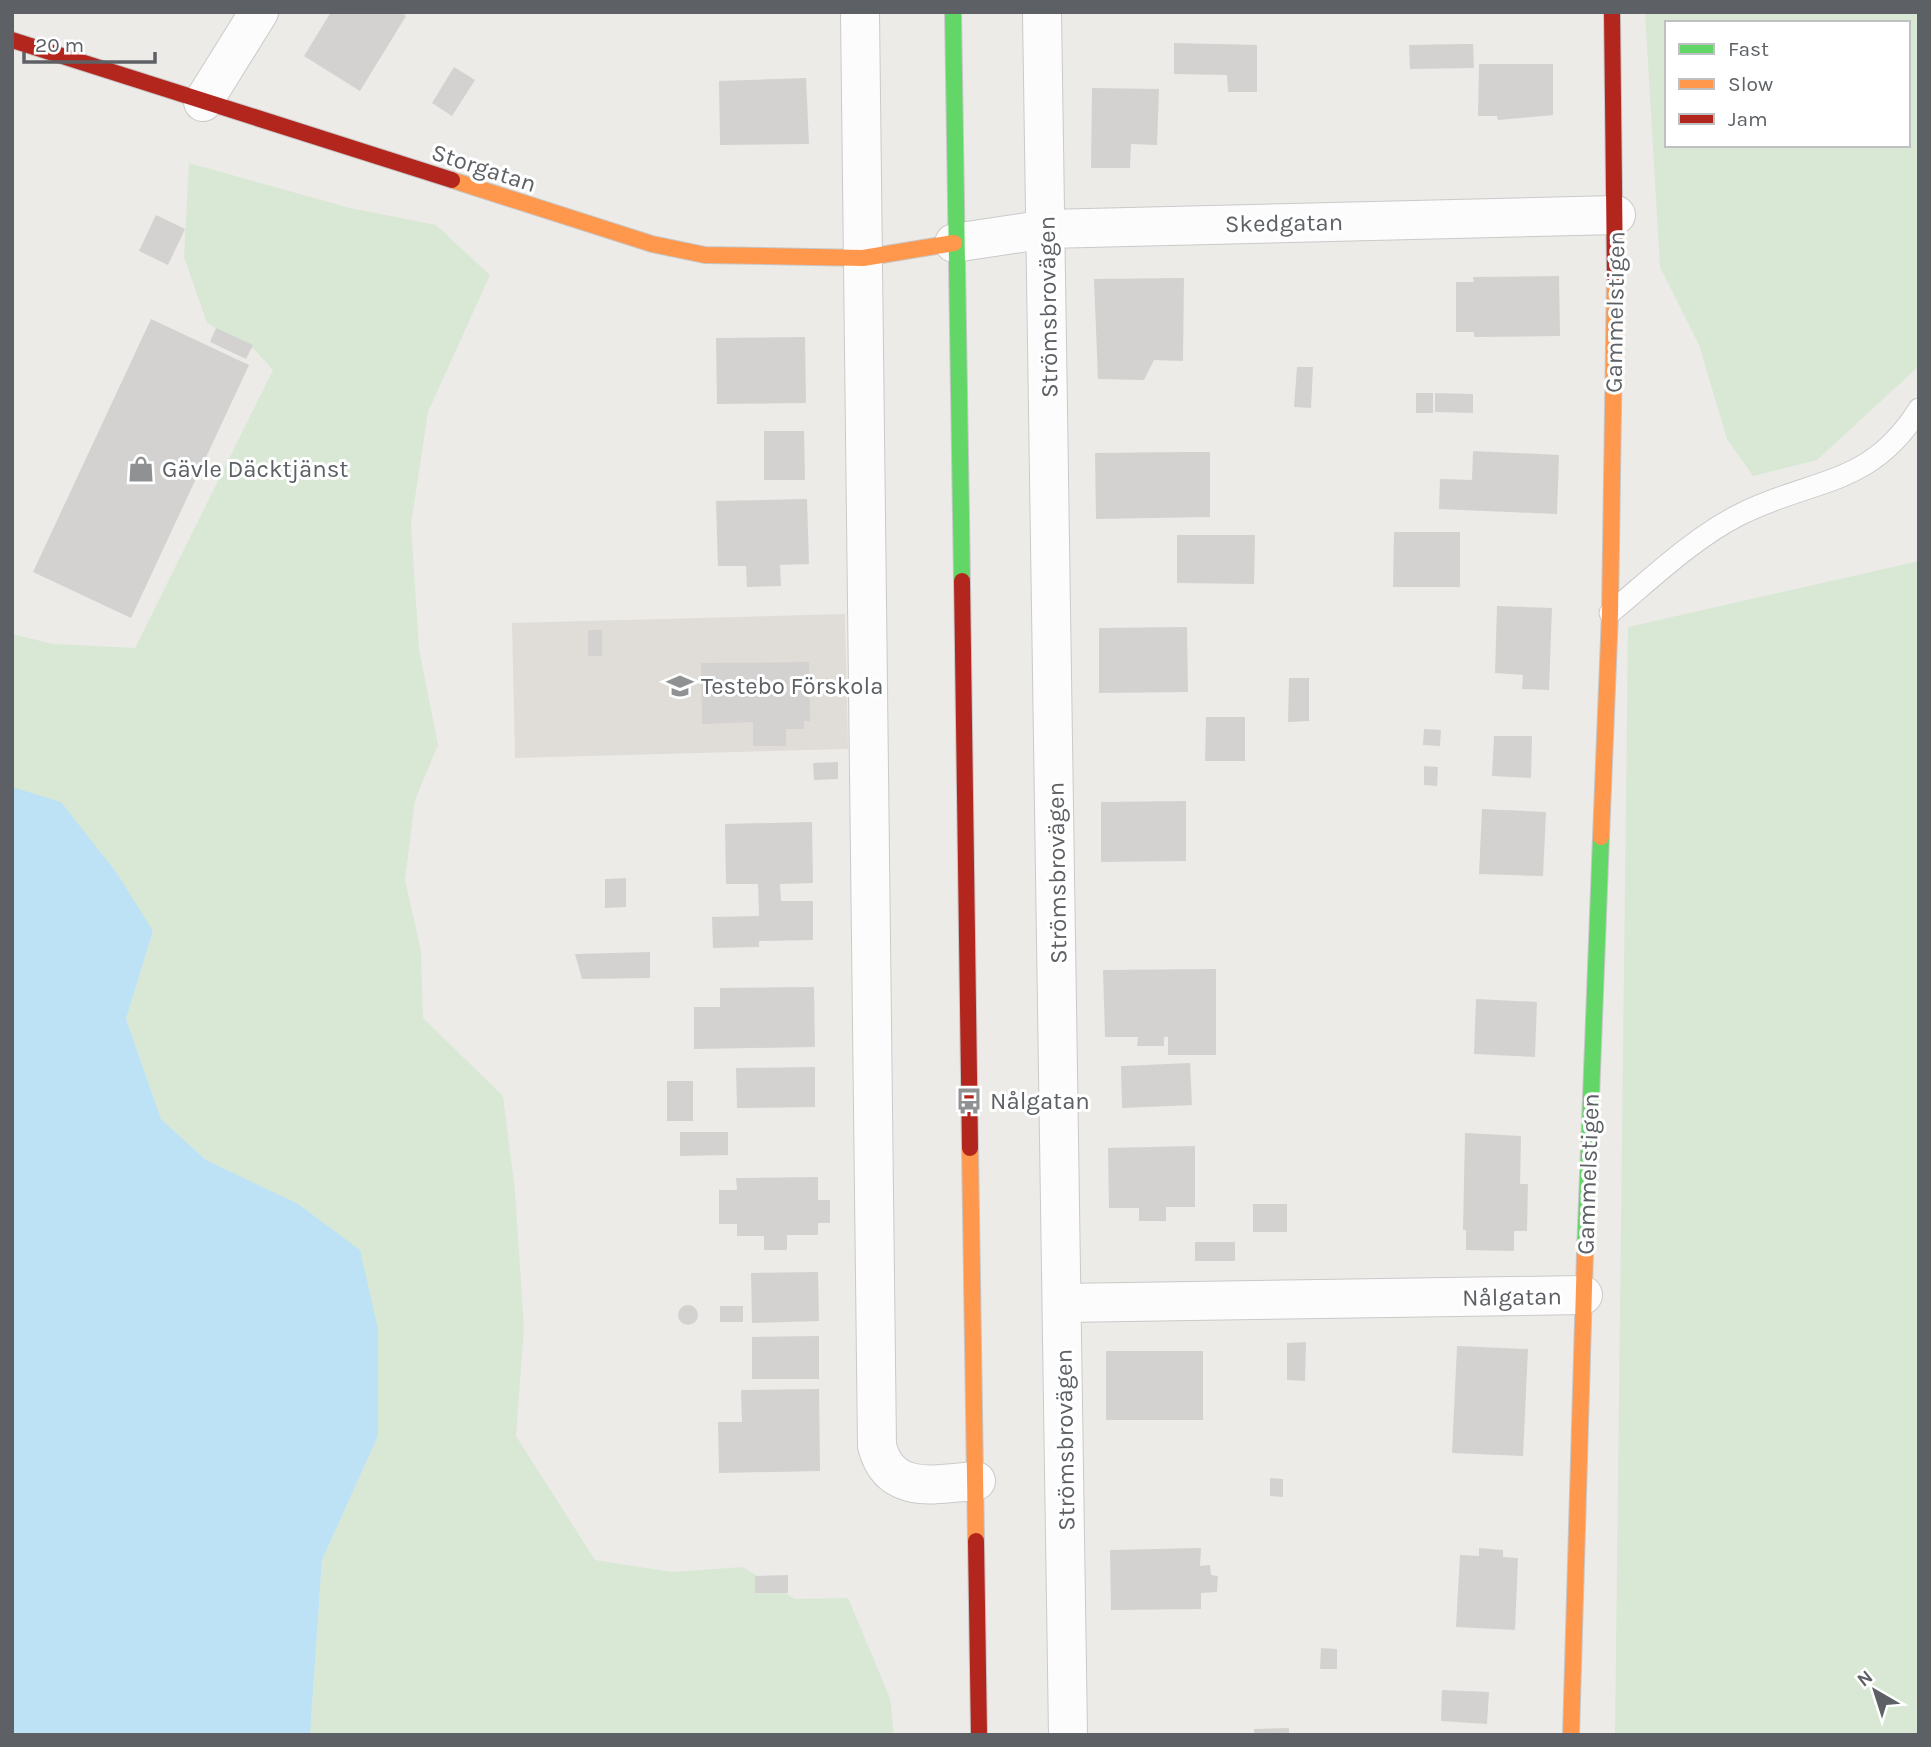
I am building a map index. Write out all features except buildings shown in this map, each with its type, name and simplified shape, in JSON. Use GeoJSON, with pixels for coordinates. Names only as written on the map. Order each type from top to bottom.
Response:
{"type":"FeatureCollection","features":[{"type":"Feature","properties":{"kind":"street"},"geometry":{"type":"LineString","coordinates":[[204,102],[259,12]]}},
{"type":"Feature","properties":{"kind":"street"},"geometry":{"type":"LineString","coordinates":[[860,12],[877,1446],[883,1464],[903,1481],[933,1484],[976,1481]]}},
{"type":"Feature","properties":{"kind":"street"},"geometry":{"type":"LineString","coordinates":[[953,12],[954,243],[979,1735]]}},
{"type":"Feature","properties":{"kind":"street","name":"Strömsbrovägen"},"geometry":{"type":"LineString","coordinates":[[1042,12],[1068,1735]]}},
{"type":"Feature","properties":{"kind":"street","name":"Gammelstigen"},"geometry":{"type":"LineString","coordinates":[[1571,1735],[1583,1296],[1611,612],[1616,215],[1612,12]]}},
{"type":"Feature","properties":{"kind":"street","name":"Storgatan"},"geometry":{"type":"LineString","coordinates":[[12,40],[652,244],[734,257],[863,258],[954,243]]}},
{"type":"Feature","properties":{"kind":"street","name":"Skedgatan"},"geometry":{"type":"LineString","coordinates":[[954,243],[1047,229],[1616,215]]}},
{"type":"Feature","properties":{"kind":"street","name":"Nålgatan"},"geometry":{"type":"LineString","coordinates":[[1063,1303],[1583,1296]]}},
{"type":"Feature","properties":{"kind":"lane"},"geometry":{"type":"LineString","coordinates":[[1611,612],[1667,566],[1739,515],[1840,479],[1879,456],[1906,429],[1919,409]]}},
{"type":"Feature","properties":{"kind":"shaded area","name":"Testebo Förskola"},"geometry":{"type":"Polygon","coordinates":[[[845,614],[848,749],[515,758],[512,623],[845,614]]]}},
{"type":"Feature","properties":{"kind":"green space"},"geometry":{"type":"Polygon","coordinates":[[[1645,12],[1919,12],[1919,366],[1817,460],[1753,476],[1727,439],[1699,345],[1660,267],[1645,12]]]}},
{"type":"Feature","properties":{"kind":"green space"},"geometry":{"type":"Polygon","coordinates":[[[189,163],[350,208],[436,225],[490,275],[428,412],[411,524],[419,649],[438,745],[415,800],[405,880],[421,951],[423,1018],[503,1096],[515,1191],[524,1327],[516,1436],[595,1560],[672,1572],[743,1567],[795,1599],[848,1598],[890,1698],[894,1735],[310,1735],[322,1560],[378,1436],[251,1184],[206,1160],[161,1119],[126,1019],[153,931],[12,787],[12,634],[53,644],[135,648],[273,370],[254,349],[207,323],[184,257],[189,163]]]}},
{"type":"Feature","properties":{"kind":"green space"},"geometry":{"type":"Polygon","coordinates":[[[1919,561],[1919,1735],[1615,1735],[1628,627],[1919,561]]]}},
{"type":"Feature","properties":{"kind":"water"},"geometry":{"type":"Polygon","coordinates":[[[12,787],[61,802],[116,872],[153,931],[126,1019],[161,1119],[206,1160],[298,1204],[360,1250],[378,1329],[378,1436],[322,1560],[310,1735],[12,1735],[12,787]]]}},
{"type":"Feature","properties":{"kind":"traffic: fast"},"geometry":{"type":"LineString","coordinates":[[953,12],[962,581]]}},
{"type":"Feature","properties":{"kind":"traffic: fast"},"geometry":{"type":"LineString","coordinates":[[1585,1253],[1601,837]]}},
{"type":"Feature","properties":{"kind":"traffic: slow"},"geometry":{"type":"LineString","coordinates":[[452,180],[652,244],[705,255],[863,258],[954,243]]}},
{"type":"Feature","properties":{"kind":"traffic: slow"},"geometry":{"type":"LineString","coordinates":[[1601,837],[1610,613],[1615,277]]}},
{"type":"Feature","properties":{"kind":"traffic: slow"},"geometry":{"type":"LineString","coordinates":[[970,1148],[976,1541]]}},
{"type":"Feature","properties":{"kind":"traffic: slow"},"geometry":{"type":"LineString","coordinates":[[1571,1735],[1585,1253]]}},
{"type":"Feature","properties":{"kind":"traffic: jam"},"geometry":{"type":"LineString","coordinates":[[1612,12],[1615,277]]}},
{"type":"Feature","properties":{"kind":"traffic: jam"},"geometry":{"type":"LineString","coordinates":[[12,40],[452,180]]}},
{"type":"Feature","properties":{"kind":"traffic: jam"},"geometry":{"type":"LineString","coordinates":[[962,581],[970,1148]]}},
{"type":"Feature","properties":{"kind":"traffic: jam"},"geometry":{"type":"LineString","coordinates":[[976,1541],[979,1735]]}},
{"type":"Feature","properties":{"kind":"place","name":"Gävle Däcktjänst"},"geometry":{"type":"Point","coordinates":[141,469]}},
{"type":"Feature","properties":{"kind":"place","name":"Testebo Förskola"},"geometry":{"type":"Point","coordinates":[680,686]}},
{"type":"Feature","properties":{"kind":"place","name":"Nålgatan"},"geometry":{"type":"Point","coordinates":[969,1101]}}]}
